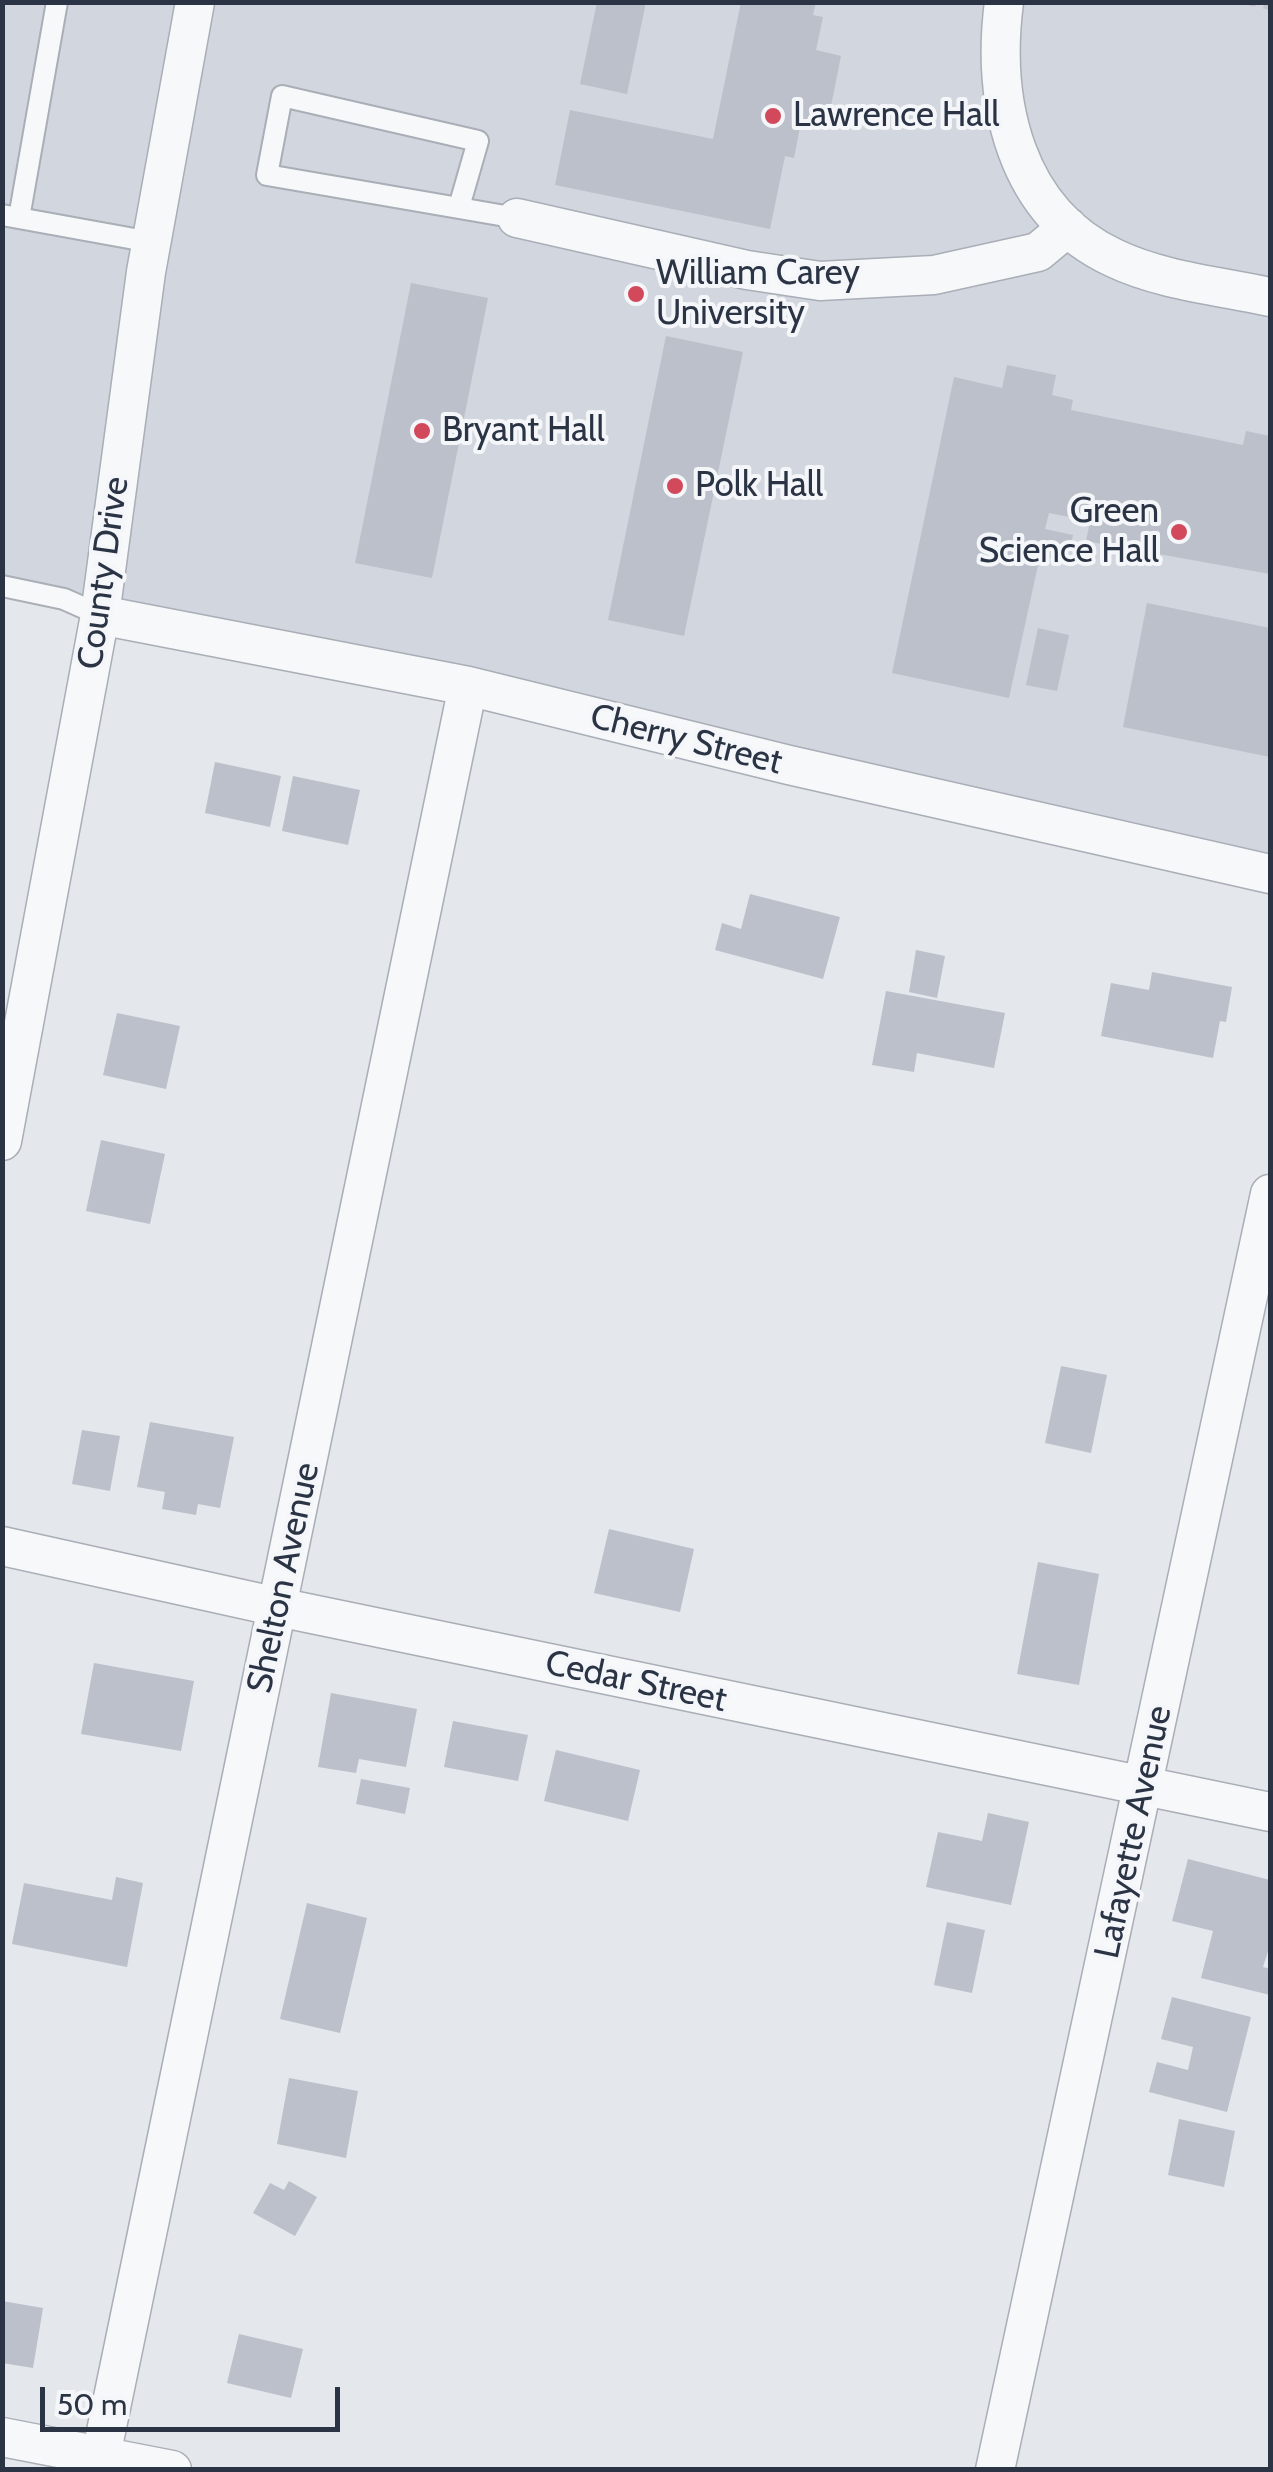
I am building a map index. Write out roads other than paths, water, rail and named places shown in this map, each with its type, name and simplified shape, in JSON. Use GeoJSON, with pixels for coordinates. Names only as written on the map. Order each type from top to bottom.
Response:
{"type":"FeatureCollection","features":[{"type":"Feature","properties":{"kind":"street"},"geometry":{"type":"LineString","coordinates":[[1004,2],[1001,80],[1009,129],[1019,162],[1036,192],[1081,239],[1114,258],[1149,271],[1270,297]]}},
{"type":"Feature","properties":{"kind":"street","name":"County Drive"},"geometry":{"type":"LineString","coordinates":[[2,1141],[100,615],[151,242],[191,3]]}},
{"type":"Feature","properties":{"kind":"street"},"geometry":{"type":"LineString","coordinates":[[517,218],[709,262],[820,281],[934,275],[1038,252],[1068,226]]}},
{"type":"Feature","properties":{"kind":"street","name":"Cherry Street"},"geometry":{"type":"LineString","coordinates":[[100,615],[468,686],[788,765],[1270,874]]}},
{"type":"Feature","properties":{"kind":"street","name":"Shelton Avenue"},"geometry":{"type":"LineString","coordinates":[[100,2462],[468,686]]}},
{"type":"Feature","properties":{"kind":"street","name":"Lafayette Avenue"},"geometry":{"type":"LineString","coordinates":[[995,2470],[1270,1194]]}},
{"type":"Feature","properties":{"kind":"street","name":"Cedar Street"},"geometry":{"type":"LineString","coordinates":[[2,1546],[278,1608],[1270,1812]]}},
{"type":"Feature","properties":{"kind":"street"},"geometry":{"type":"LineString","coordinates":[[2,2436],[100,2462],[172,2470]]}},
{"type":"Feature","properties":{"kind":"lane"},"geometry":{"type":"LineString","coordinates":[[57,2],[11,216],[151,242]]}},
{"type":"Feature","properties":{"kind":"lane"},"geometry":{"type":"LineString","coordinates":[[460,207],[478,140],[282,96],[267,176],[517,218]]}},
{"type":"Feature","properties":{"kind":"lane"},"geometry":{"type":"LineString","coordinates":[[2,586],[64,600],[100,615]]}},
{"type":"Feature","properties":{"kind":"place","name":"Lawrence Hall"},"geometry":{"type":"Point","coordinates":[773,116]}},
{"type":"Feature","properties":{"kind":"place","name":"William Carey University"},"geometry":{"type":"Point","coordinates":[636,294]}},
{"type":"Feature","properties":{"kind":"place","name":"Bryant Hall"},"geometry":{"type":"Point","coordinates":[422,431]}},
{"type":"Feature","properties":{"kind":"place","name":"Polk Hall"},"geometry":{"type":"Point","coordinates":[675,486]}},
{"type":"Feature","properties":{"kind":"place","name":"Green Science Hall"},"geometry":{"type":"Point","coordinates":[1179,532]}}]}
